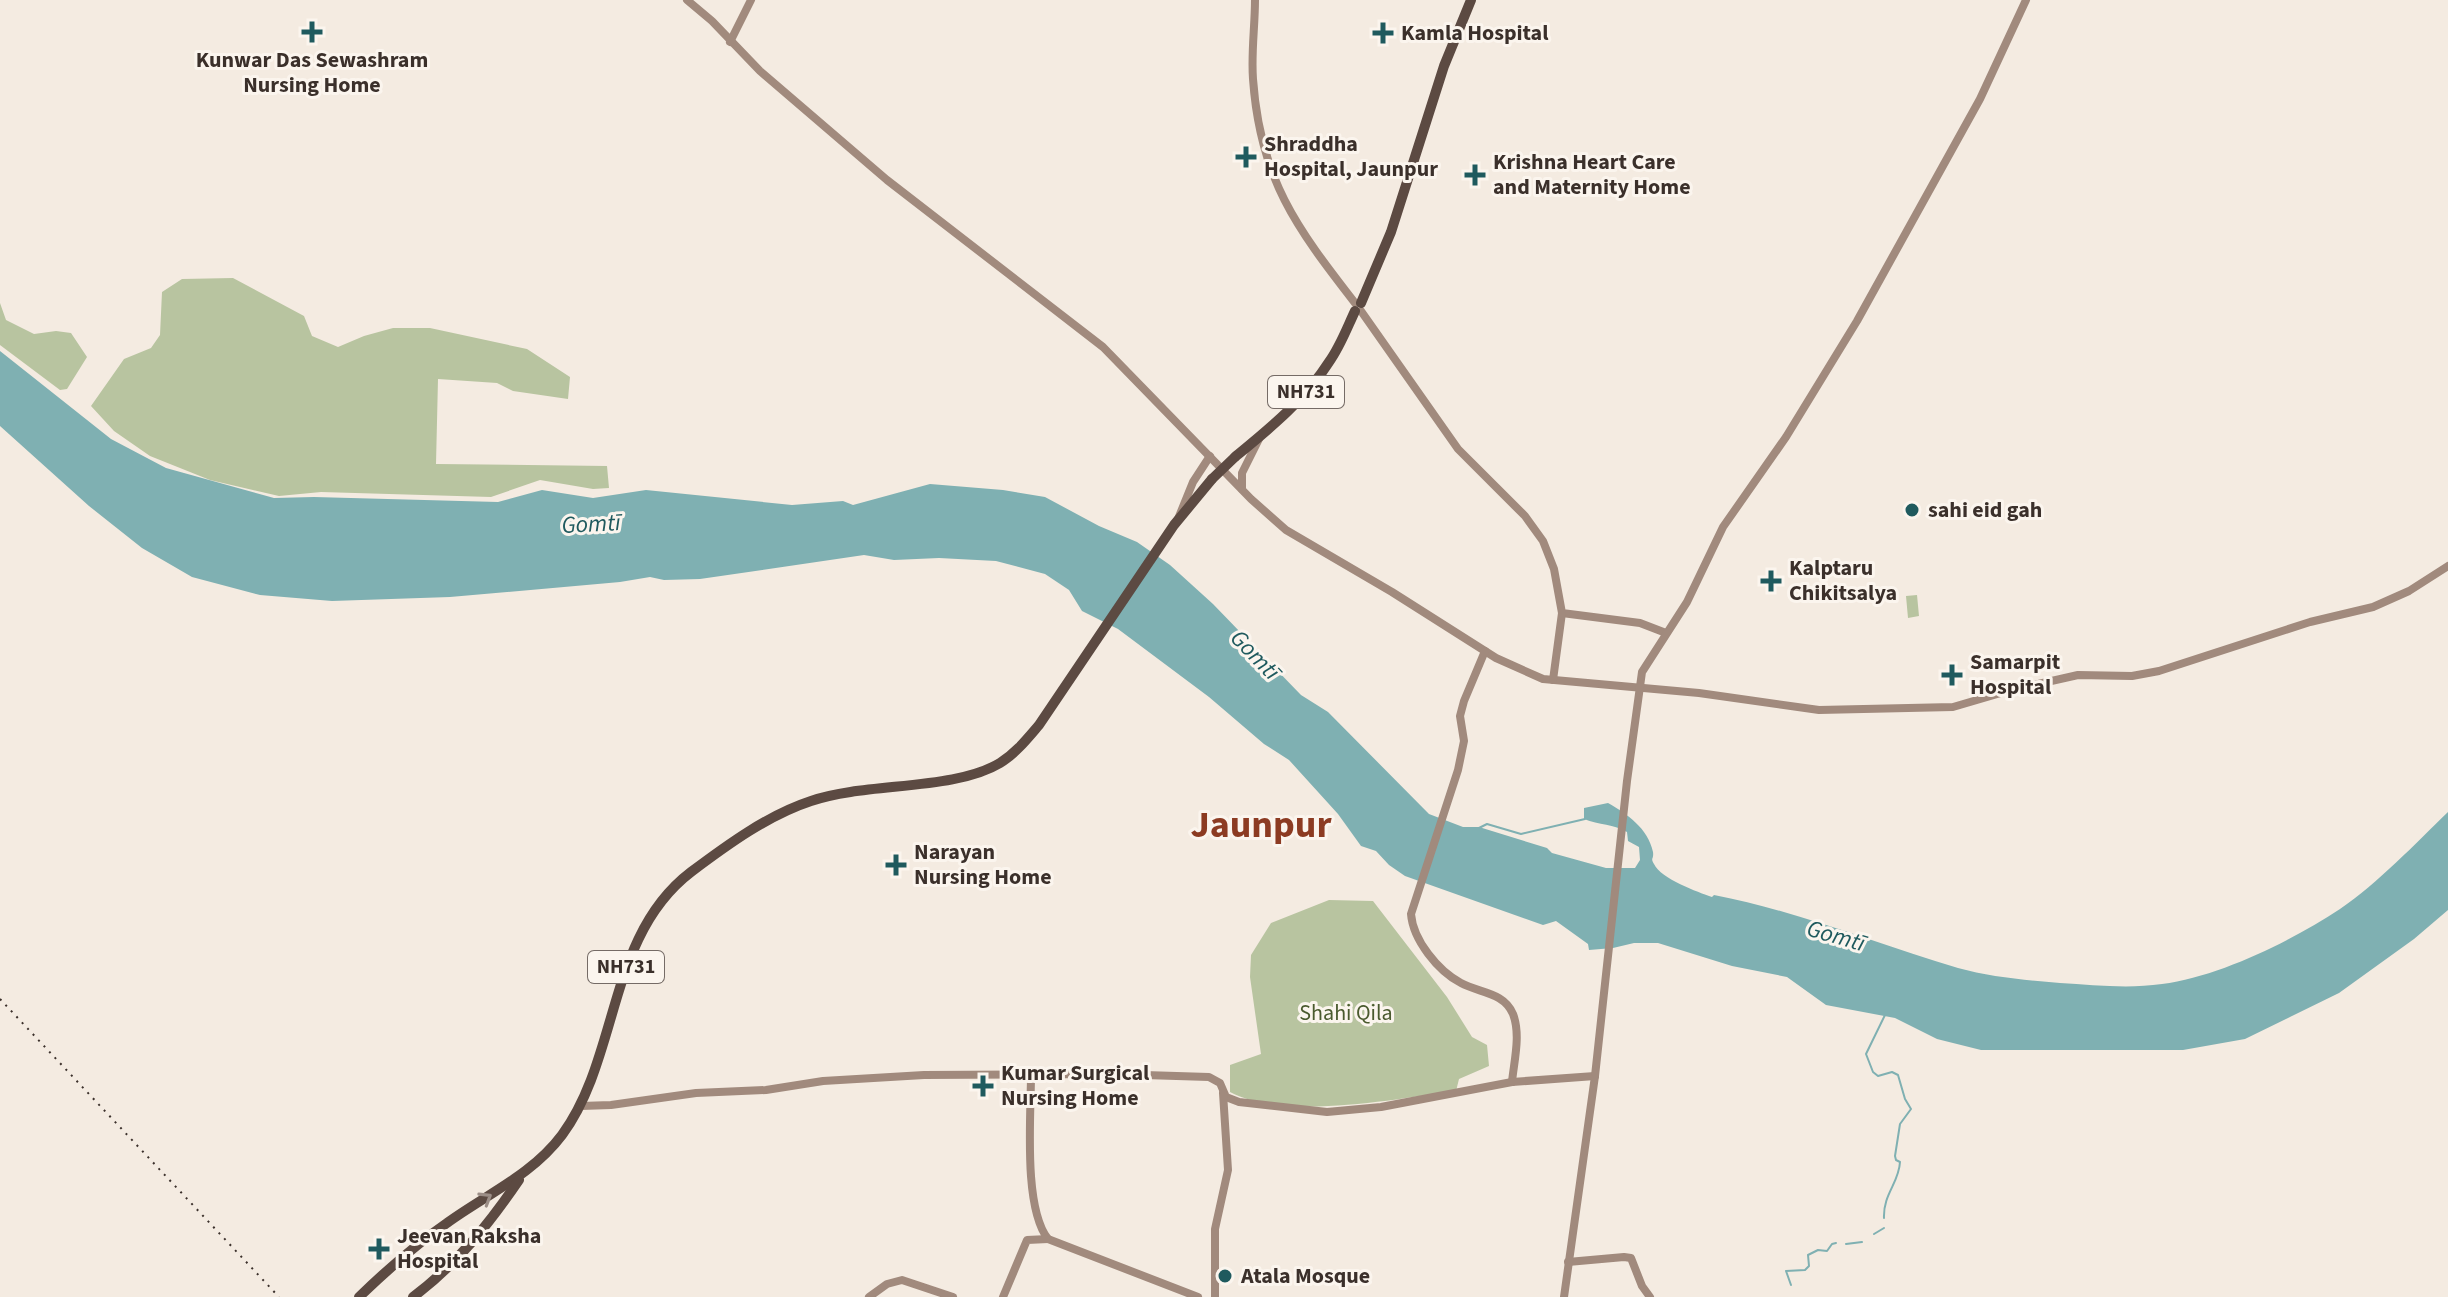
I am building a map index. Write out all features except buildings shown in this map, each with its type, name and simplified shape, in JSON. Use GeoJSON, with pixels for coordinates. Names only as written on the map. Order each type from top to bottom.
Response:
{"type":"FeatureCollection","features":[{"type":"Feature","properties":{"kind":"highway","name":"NH731"},"geometry":{"type":"LineString","coordinates":[[413,1297],[460,1257],[494,1217],[523,1175],[560,1137],[581,1106],[634,947],[662,903],[688,874],[770,820],[811,801],[849,792],[954,778],[1002,762],[1025,742],[1176,522],[1212,479],[1294,406],[1331,360],[1391,232],[1440,78],[1471,0]]}},
{"type":"Feature","properties":{"kind":"highway","name":"NH731"},"geometry":{"type":"LineString","coordinates":[[359,1297],[413,1248],[449,1221],[523,1175]]}},
{"type":"Feature","properties":{"kind":"main road"},"geometry":{"type":"LineString","coordinates":[[687,0],[760,71],[887,180],[1103,347],[1242,490],[1286,530],[1485,651],[1530,674],[1553,680],[1639,687],[1819,710],[1953,707],[2078,675],[2132,676],[2159,671],[2310,622],[2373,607],[2409,591],[2448,566]]}},
{"type":"Feature","properties":{"kind":"main road"},"geometry":{"type":"LineString","coordinates":[[730,42],[751,0]]}},
{"type":"Feature","properties":{"kind":"main road"},"geometry":{"type":"LineString","coordinates":[[1255,0],[1253,76],[1261,142],[1297,225],[1458,449],[1525,516],[1543,541],[1554,569],[1558,606],[1562,613],[1553,680]]}},
{"type":"Feature","properties":{"kind":"main road"},"geometry":{"type":"LineString","coordinates":[[1562,1295],[1595,1076],[1639,687],[1648,659],[1687,602],[1723,527],[1786,437],[1857,321],[1980,99],[2026,0]]}},
{"type":"Feature","properties":{"kind":"main road"},"geometry":{"type":"LineString","coordinates":[[1242,490],[1242,473],[1260,436]]}},
{"type":"Feature","properties":{"kind":"main road"},"geometry":{"type":"LineString","coordinates":[[1176,522],[1188,493],[1210,456]]}},
{"type":"Feature","properties":{"kind":"main road"},"geometry":{"type":"LineString","coordinates":[[1562,613],[1640,623],[1666,633]]}},
{"type":"Feature","properties":{"kind":"main road"},"geometry":{"type":"LineString","coordinates":[[1485,651],[1464,701],[1460,716],[1464,741],[1452,790],[1411,914],[1412,925],[1431,956],[1451,977],[1472,988],[1496,995],[1507,1003],[1517,1037],[1512,1082]]}},
{"type":"Feature","properties":{"kind":"main road"},"geometry":{"type":"LineString","coordinates":[[581,1106],[696,1093],[766,1090],[823,1081],[924,1075],[1031,1074],[1209,1077],[1220,1083],[1226,1097],[1251,1105],[1327,1112],[1394,1105],[1512,1082],[1595,1076]]}},
{"type":"Feature","properties":{"kind":"main road"},"geometry":{"type":"LineString","coordinates":[[1031,1074],[1031,1180],[1039,1222],[1048,1239]]}},
{"type":"Feature","properties":{"kind":"main road"},"geometry":{"type":"LineString","coordinates":[[1215,1297],[1215,1229],[1228,1170],[1223,1092]]}},
{"type":"Feature","properties":{"kind":"main road"},"geometry":{"type":"LineString","coordinates":[[1003,1297],[1027,1240],[1048,1239],[1198,1297]]}},
{"type":"Feature","properties":{"kind":"main road"},"geometry":{"type":"LineString","coordinates":[[1568,1262],[1631,1258],[1650,1297]]}},
{"type":"Feature","properties":{"kind":"main road"},"geometry":{"type":"LineString","coordinates":[[869,1297],[887,1284],[902,1280],[953,1297]]}},
{"type":"Feature","properties":{"kind":"green space"},"geometry":{"type":"Polygon","coordinates":[[[233,278],[304,316],[312,336],[338,347],[393,328],[430,328],[527,349],[570,377],[568,399],[513,391],[497,383],[438,379],[436,464],[607,466],[609,488],[593,489],[540,480],[491,497],[321,492],[279,496],[210,480],[150,456],[114,431],[91,406],[124,359],[151,348],[160,335],[162,292],[182,279],[233,278]]]}},
{"type":"Feature","properties":{"kind":"green space"},"geometry":{"type":"Polygon","coordinates":[[[0,303],[6,320],[34,334],[56,331],[71,333],[87,357],[67,389],[60,390],[0,345],[0,303]]]}},
{"type":"Feature","properties":{"kind":"green space"},"geometry":{"type":"Polygon","coordinates":[[[1917,595],[1919,616],[1908,618],[1906,596],[1917,595]]]}},
{"type":"Feature","properties":{"kind":"green space","name":"Shahi Qila"},"geometry":{"type":"Polygon","coordinates":[[[1329,900],[1373,901],[1447,997],[1472,1037],[1487,1045],[1489,1066],[1459,1079],[1456,1091],[1372,1102],[1309,1107],[1280,1105],[1253,1101],[1230,1092],[1230,1065],[1261,1054],[1250,977],[1251,955],[1271,923],[1329,900]]]}},
{"type":"Feature","properties":{"kind":"water","name":"Gomtī"},"geometry":{"type":"Polygon","coordinates":[[[0,351],[111,439],[166,468],[274,498],[498,502],[542,490],[593,498],[646,490],[792,505],[843,501],[853,505],[930,484],[1045,497],[1137,542],[1170,565],[1213,604],[1301,695],[1328,712],[1429,814],[1463,827],[1479,827],[1606,868],[1635,868],[1640,860],[1639,847],[1628,841],[1627,832],[1584,819],[1584,808],[1608,803],[1642,829],[1658,870],[1680,884],[1712,897],[1776,910],[1970,971],[2034,981],[2124,986],[2162,984],[2208,973],[2278,945],[2340,909],[2382,875],[2448,812],[2448,910],[2414,939],[2339,993],[2245,1039],[2183,1050],[1981,1050],[1937,1039],[1895,1018],[1826,1005],[1787,977],[1732,966],[1658,943],[1634,943],[1589,950],[1588,944],[1556,921],[1543,925],[1405,876],[1376,851],[1361,846],[1338,814],[1289,760],[1264,744],[1209,697],[1118,629],[1082,611],[1069,590],[1045,574],[996,561],[939,558],[894,560],[864,555],[700,579],[664,580],[650,577],[450,597],[332,601],[260,595],[192,577],[142,548],[89,506],[0,426],[0,351]]]}},
{"type":"Feature","properties":{"kind":"waterway"},"geometry":{"type":"LineString","coordinates":[[1479,828],[1487,824],[1521,834],[1585,819]]}},
{"type":"Feature","properties":{"kind":"waterway"},"geometry":{"type":"LineString","coordinates":[[1884,1218],[1886,1202],[1899,1169],[1900,1162],[1895,1156],[1900,1124],[1911,1109],[1898,1075],[1892,1072],[1878,1076],[1873,1072],[1866,1054],[1885,1015]]}},
{"type":"Feature","properties":{"kind":"waterway"},"geometry":{"type":"LineString","coordinates":[[1874,1234],[1884,1228]]}},
{"type":"Feature","properties":{"kind":"waterway"},"geometry":{"type":"LineString","coordinates":[[1846,1244],[1862,1242]]}},
{"type":"Feature","properties":{"kind":"waterway"},"geometry":{"type":"LineString","coordinates":[[1791,1285],[1786,1271],[1805,1270],[1809,1266],[1808,1255],[1818,1250],[1827,1251],[1836,1243]]}},
{"type":"Feature","properties":{"kind":"railway"},"geometry":{"type":"LineString","coordinates":[[0,999],[279,1297]]}},
{"type":"Feature","properties":{"kind":"place","name":"Kunwar Das Sewashram Nursing Home"},"geometry":{"type":"Point","coordinates":[312,32]}},
{"type":"Feature","properties":{"kind":"place","name":"Kamla Hospital"},"geometry":{"type":"Point","coordinates":[1383,33]}},
{"type":"Feature","properties":{"kind":"place","name":"Shraddha Hospital, Jaunpur"},"geometry":{"type":"Point","coordinates":[1246,157]}},
{"type":"Feature","properties":{"kind":"place","name":"Krishna Heart Care and Maternity Home"},"geometry":{"type":"Point","coordinates":[1475,175]}},
{"type":"Feature","properties":{"kind":"place","name":"sahi eid gah"},"geometry":{"type":"Point","coordinates":[1912,510]}},
{"type":"Feature","properties":{"kind":"place","name":"Kalptaru Chikitsalya"},"geometry":{"type":"Point","coordinates":[1771,581]}},
{"type":"Feature","properties":{"kind":"place","name":"Samarpit Hospital"},"geometry":{"type":"Point","coordinates":[1952,675]}},
{"type":"Feature","properties":{"kind":"place","name":"Narayan Nursing Home"},"geometry":{"type":"Point","coordinates":[896,865]}},
{"type":"Feature","properties":{"kind":"place","name":"Kumar Surgical Nursing Home"},"geometry":{"type":"Point","coordinates":[983,1086]}},
{"type":"Feature","properties":{"kind":"place","name":"Jeevan Raksha Hospital"},"geometry":{"type":"Point","coordinates":[379,1249]}},
{"type":"Feature","properties":{"kind":"place","name":"Atala Mosque"},"geometry":{"type":"Point","coordinates":[1225,1276]}},
{"type":"Feature","properties":{"kind":"district","name":"Jaunpur"},"geometry":{"type":"Point","coordinates":[1261,825]}}]}
